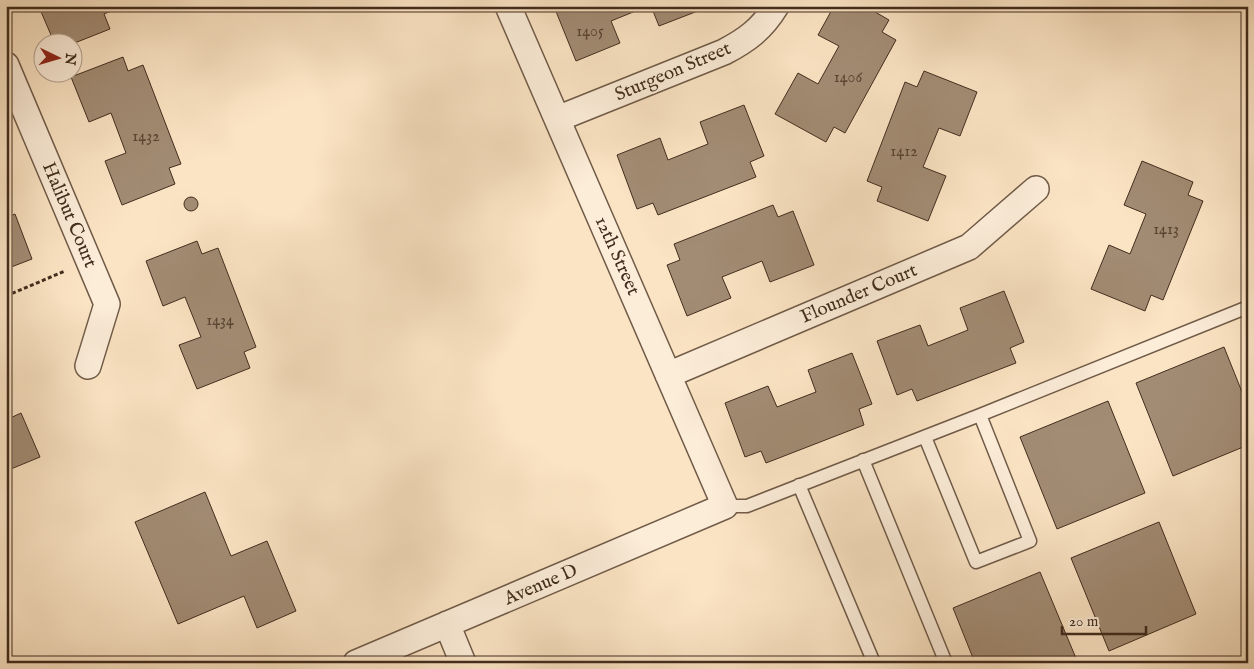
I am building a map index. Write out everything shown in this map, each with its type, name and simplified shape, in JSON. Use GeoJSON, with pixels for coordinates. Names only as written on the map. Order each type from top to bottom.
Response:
{"type":"FeatureCollection","features":[{"type":"Feature","properties":{"kind":"street","name":"12th Street"},"geometry":{"type":"LineString","coordinates":[[508,6],[725,506]]}},
{"type":"Feature","properties":{"kind":"street","name":"Sturgeon Street"},"geometry":{"type":"LineString","coordinates":[[557,119],[724,52],[760,29],[776,6]]}},
{"type":"Feature","properties":{"kind":"street","name":"Halibut Court"},"geometry":{"type":"LineString","coordinates":[[6,65],[106,304],[88,366]]}},
{"type":"Feature","properties":{"kind":"street","name":"Flounder Court"},"geometry":{"type":"LineString","coordinates":[[668,375],[969,247],[1036,189]]}},
{"type":"Feature","properties":{"kind":"street","name":"Avenue D"},"geometry":{"type":"LineString","coordinates":[[356,663],[725,506]]}},
{"type":"Feature","properties":{"kind":"street"},"geometry":{"type":"LineString","coordinates":[[447,624],[463,663]]}},
{"type":"Feature","properties":{"kind":"lane"},"geometry":{"type":"LineString","coordinates":[[725,506],[747,506],[980,416],[1248,307]]}},
{"type":"Feature","properties":{"kind":"lane"},"geometry":{"type":"LineString","coordinates":[[925,436],[976,562],[1030,541],[980,416]]}},
{"type":"Feature","properties":{"kind":"lane"},"geometry":{"type":"LineString","coordinates":[[863,460],[946,663]]}},
{"type":"Feature","properties":{"kind":"lane"},"geometry":{"type":"LineString","coordinates":[[799,485],[874,663]]}},
{"type":"Feature","properties":{"kind":"path"},"geometry":{"type":"LineString","coordinates":[[6,296],[88,261]]}},
{"type":"Feature","properties":{"kind":"building"},"geometry":{"type":"Polygon","coordinates":[[[115,6],[116,9],[104,14],[110,29],[82,40],[82,32],[50,32],[39,7],[115,6]]]}},
{"type":"Feature","properties":{"kind":"building"},"geometry":{"type":"Polygon","coordinates":[[[563,6],[648,6],[611,21],[620,43],[576,61],[555,9],[563,6]]]}},
{"type":"Feature","properties":{"kind":"building"},"geometry":{"type":"Polygon","coordinates":[[[651,6],[701,6],[703,9],[659,26],[651,6]]]}},
{"type":"Feature","properties":{"kind":"building"},"geometry":{"type":"Polygon","coordinates":[[[834,6],[865,6],[889,20],[882,32],[896,40],[845,133],[834,127],[826,142],[775,114],[798,73],[818,84],[839,46],[818,35],[834,6]]]}},
{"type":"Feature","properties":{"kind":"building"},"geometry":{"type":"Polygon","coordinates":[[[123,57],[128,71],[143,65],[181,164],[169,168],[175,184],[122,205],[105,161],[126,153],[111,113],[89,122],[73,82],[82,82],[82,73],[123,57]]]}},
{"type":"Feature","properties":{"kind":"building"},"geometry":{"type":"Polygon","coordinates":[[[924,71],[977,92],[960,136],[939,128],[923,167],[946,176],[928,221],[877,201],[882,187],[867,181],[905,82],[917,87],[924,71]]]}},
{"type":"Feature","properties":{"kind":"building"},"geometry":{"type":"Polygon","coordinates":[[[744,105],[764,156],[750,162],[756,177],[658,215],[653,203],[637,209],[617,155],[660,138],[668,160],[708,144],[700,122],[744,105]]]}},
{"type":"Feature","properties":{"kind":"building"},"geometry":{"type":"Polygon","coordinates":[[[1142,161],[1193,182],[1188,195],[1203,201],[1163,300],[1151,295],[1145,311],[1091,289],[1109,245],[1130,254],[1146,214],[1124,205],[1142,161]]]}},
{"type":"Feature","properties":{"kind":"building"},"geometry":{"type":"Polygon","coordinates":[[[188,197],[194,197],[198,204],[194,211],[188,211],[184,207],[184,201],[188,197]]]}},
{"type":"Feature","properties":{"kind":"building"},"geometry":{"type":"Polygon","coordinates":[[[773,205],[778,217],[793,211],[814,265],[770,282],[762,261],[722,277],[731,298],[687,316],[667,265],[680,260],[674,244],[773,205]]]}},
{"type":"Feature","properties":{"kind":"building"},"geometry":{"type":"Polygon","coordinates":[[[15,214],[32,259],[6,269],[6,218],[15,214]]]}},
{"type":"Feature","properties":{"kind":"building"},"geometry":{"type":"Polygon","coordinates":[[[197,241],[202,254],[218,248],[256,347],[244,352],[250,368],[197,389],[179,345],[201,337],[185,297],[163,306],[146,261],[197,241]]]}},
{"type":"Feature","properties":{"kind":"building"},"geometry":{"type":"Polygon","coordinates":[[[1004,291],[1024,342],[1010,348],[1016,363],[917,401],[912,389],[897,395],[877,341],[920,325],[928,346],[968,330],[960,308],[1004,291]]]}},
{"type":"Feature","properties":{"kind":"building"},"geometry":{"type":"Polygon","coordinates":[[[1224,347],[1248,407],[1248,445],[1173,476],[1136,383],[1224,347]]]}},
{"type":"Feature","properties":{"kind":"building"},"geometry":{"type":"Polygon","coordinates":[[[852,353],[872,404],[859,409],[864,425],[766,463],[761,451],[745,457],[725,403],[768,386],[777,407],[816,392],[808,370],[852,353]]]}},
{"type":"Feature","properties":{"kind":"building"},"geometry":{"type":"Polygon","coordinates":[[[1108,401],[1145,493],[1057,529],[1020,437],[1108,401]]]}},
{"type":"Feature","properties":{"kind":"building"},"geometry":{"type":"Polygon","coordinates":[[[21,413],[40,457],[6,471],[6,420],[21,413]]]}},
{"type":"Feature","properties":{"kind":"building"},"geometry":{"type":"Polygon","coordinates":[[[205,492],[231,556],[267,541],[296,611],[257,628],[244,596],[178,624],[135,522],[205,492]]]}},
{"type":"Feature","properties":{"kind":"building"},"geometry":{"type":"Polygon","coordinates":[[[1159,522],[1196,614],[1109,651],[1071,558],[1159,522]]]}},
{"type":"Feature","properties":{"kind":"building"},"geometry":{"type":"Polygon","coordinates":[[[1040,572],[1078,663],[975,663],[953,608],[1040,572]]]}}]}
